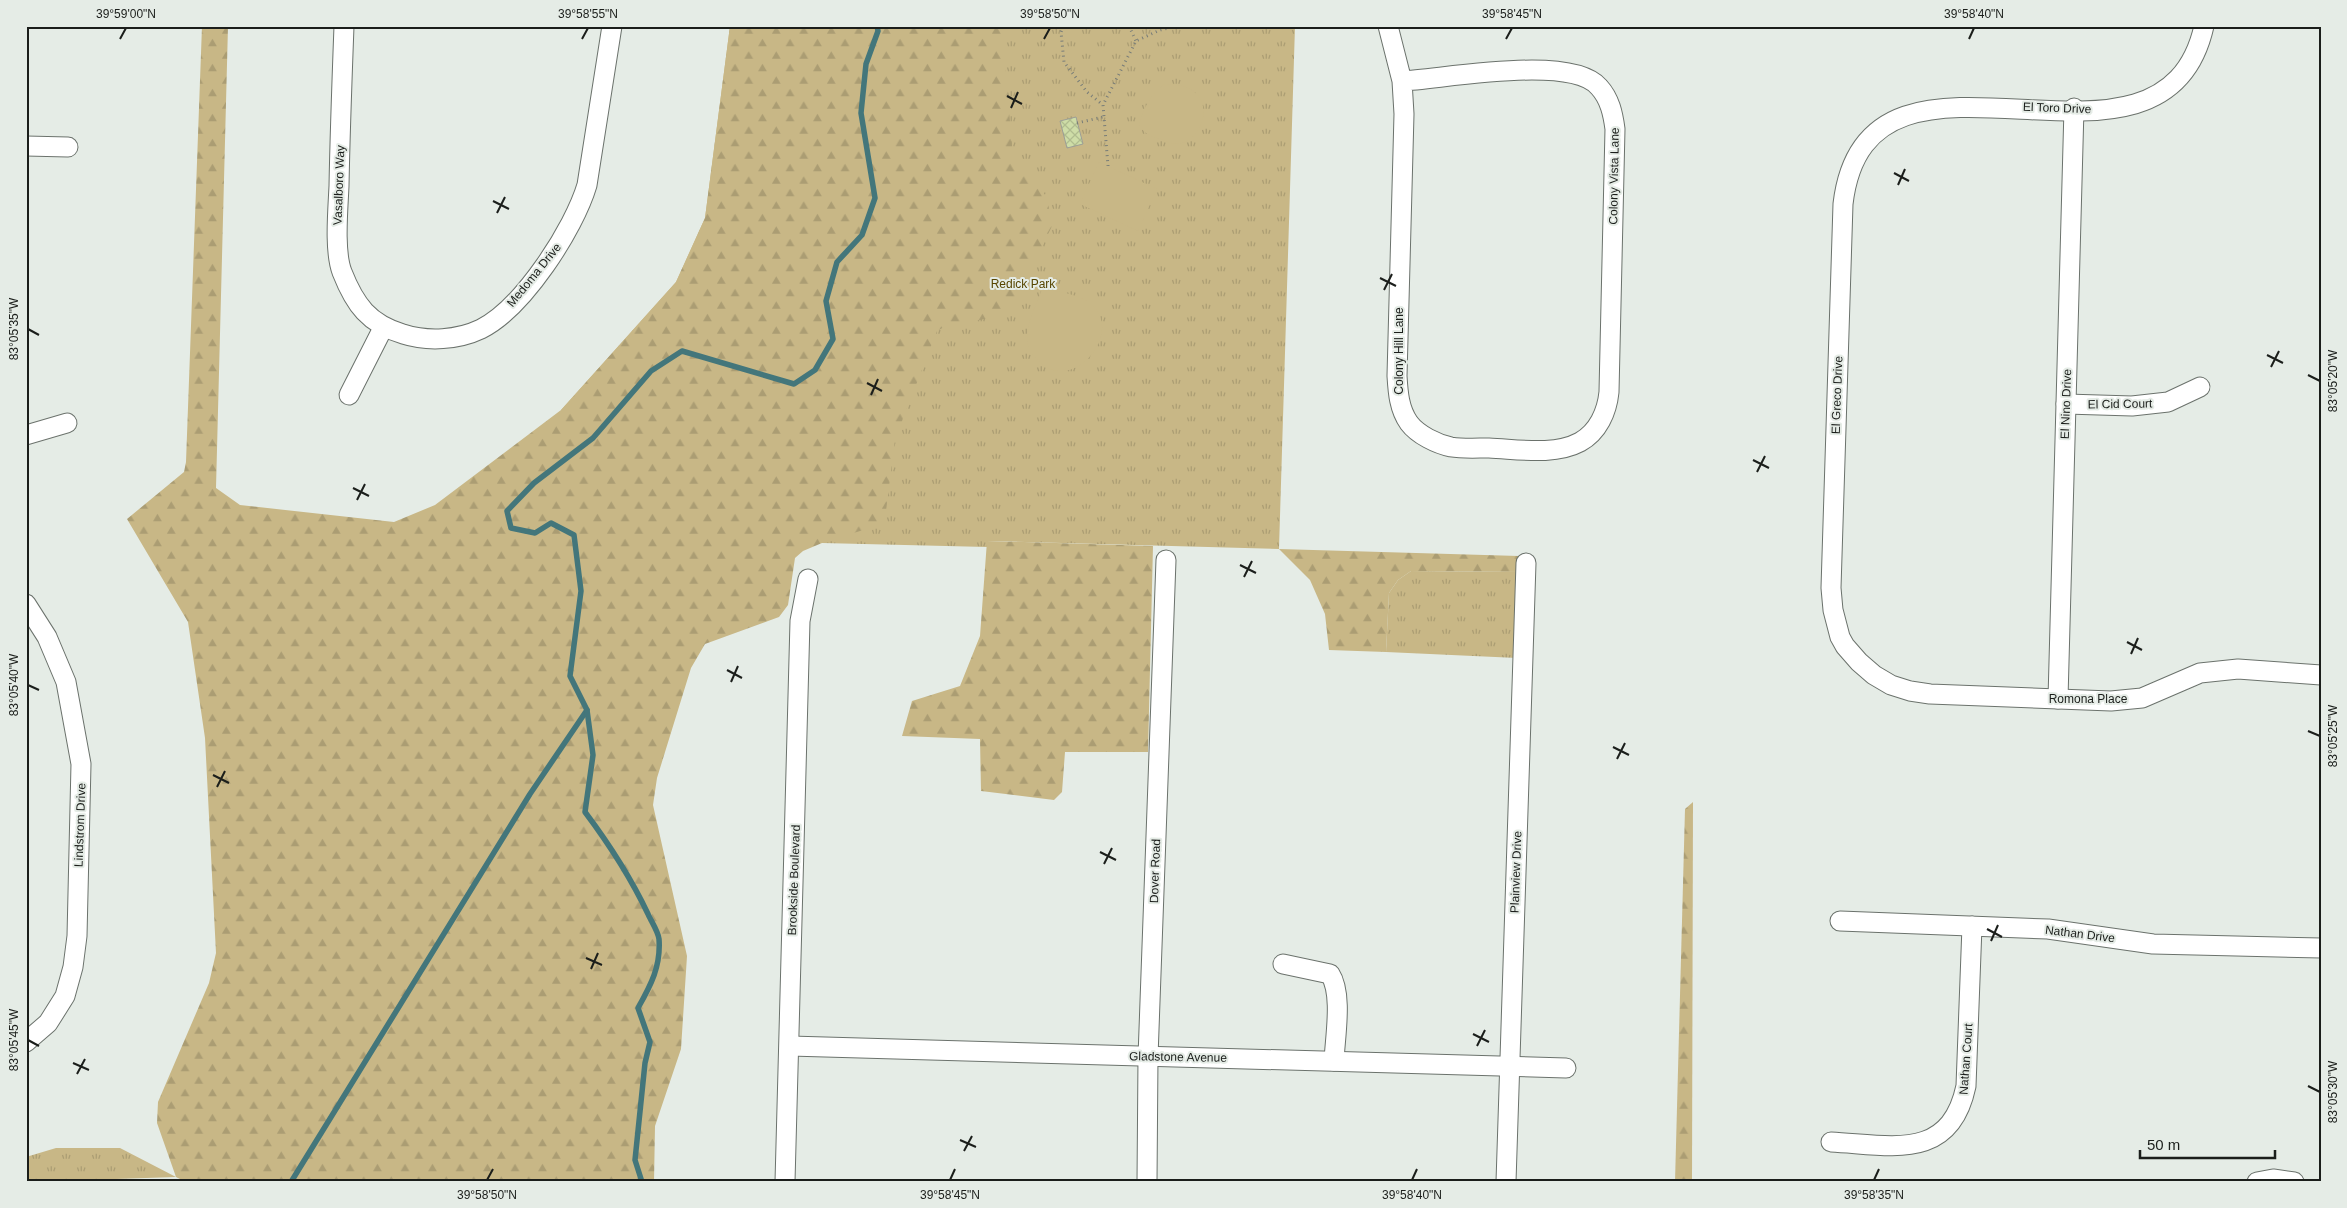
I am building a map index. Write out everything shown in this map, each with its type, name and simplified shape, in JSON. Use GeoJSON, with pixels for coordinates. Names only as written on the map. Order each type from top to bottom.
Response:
{"type":"FeatureCollection","features":[{"type":"Feature","properties":{"kind":"street","name":"Vasalboro Way"},"geometry":{"type":"LineString","coordinates":[[344,26],[337,231],[341,270],[353,295],[363,310],[383,328]]}},
{"type":"Feature","properties":{"kind":"street","name":"Medoma Drive"},"geometry":{"type":"LineString","coordinates":[[383,328],[413,338],[450,338],[466,335],[483,328],[511,306],[553,255],[577,214],[587,185],[612,26]]}},
{"type":"Feature","properties":{"kind":"street","name":"Colony Hill Lane"},"geometry":{"type":"LineString","coordinates":[[1388,26],[1402,81],[1404,114],[1397,376],[1401,408],[1409,424],[1429,438],[1452,447],[1550,450],[1571,446],[1590,435]]}},
{"type":"Feature","properties":{"kind":"street","name":"El Toro Drive"},"geometry":{"type":"LineString","coordinates":[[1875,130],[1888,120],[1918,108],[1958,104],[2101,109],[2127,107],[2152,98],[2174,84],[2191,62],[2202,40],[2204,26]]}},
{"type":"Feature","properties":{"kind":"street","name":"Colony Vista Lane"},"geometry":{"type":"LineString","coordinates":[[1402,81],[1511,71],[1557,70],[1586,78],[1599,86],[1608,100],[1613,114],[1615,129],[1609,392],[1604,415],[1590,435]]}},
{"type":"Feature","properties":{"kind":"street","name":"El Nino Drive"},"geometry":{"type":"LineString","coordinates":[[2058,699],[2074,108]]}},
{"type":"Feature","properties":{"kind":"street","name":"El Greco Drive"},"geometry":{"type":"LineString","coordinates":[[1859,662],[1840,637],[1833,610],[1831,588],[1842,214],[1845,185],[1851,167],[1862,146],[1875,130]]}},
{"type":"Feature","properties":{"kind":"street"},"geometry":{"type":"LineString","coordinates":[[26,146],[68,147]]}},
{"type":"Feature","properties":{"kind":"street"},"geometry":{"type":"LineString","coordinates":[[349,395],[383,328]]}},
{"type":"Feature","properties":{"kind":"street","name":"El Cid Court"},"geometry":{"type":"LineString","coordinates":[[2066,404],[2132,406],[2168,402],[2200,387]]}},
{"type":"Feature","properties":{"kind":"street"},"geometry":{"type":"LineString","coordinates":[[26,435],[67,423]]}},
{"type":"Feature","properties":{"kind":"street","name":"Dover Road"},"geometry":{"type":"LineString","coordinates":[[1147,1182],[1148,1057],[1166,560]]}},
{"type":"Feature","properties":{"kind":"street","name":"Plainview Drive"},"geometry":{"type":"LineString","coordinates":[[1506,1182],[1526,563]]}},
{"type":"Feature","properties":{"kind":"street","name":"Brookside Boulevard"},"geometry":{"type":"LineString","coordinates":[[785,1182],[800,621],[808,579]]}},
{"type":"Feature","properties":{"kind":"street","name":"Lindstrom Drive"},"geometry":{"type":"LineString","coordinates":[[26,604],[47,637],[66,682],[82,764],[77,936],[73,967],[65,996],[48,1023],[26,1042]]}},
{"type":"Feature","properties":{"kind":"street","name":"Romona Place"},"geometry":{"type":"LineString","coordinates":[[1859,662],[1891,685],[1910,691],[1930,694],[2112,701],[2142,698],[2200,673],[2238,670],[2321,675]]}},
{"type":"Feature","properties":{"kind":"street","name":"Nathan Drive"},"geometry":{"type":"LineString","coordinates":[[1840,921],[2048,929],[2153,944],[2321,948]]}},
{"type":"Feature","properties":{"kind":"street","name":"Nathan Court"},"geometry":{"type":"LineString","coordinates":[[1831,1142],[1917,1144],[1933,1138],[1946,1130],[1956,1116],[1966,1086],[1972,926]]}},
{"type":"Feature","properties":{"kind":"street"},"geometry":{"type":"LineString","coordinates":[[1282,964],[1330,974],[1334,981],[1337,994],[1334,1061]]}},
{"type":"Feature","properties":{"kind":"street","name":"Gladstone Avenue"},"geometry":{"type":"LineString","coordinates":[[790,1046],[1148,1057],[1509,1064],[1566,1068]]}},
{"type":"Feature","properties":{"kind":"street"},"geometry":{"type":"LineString","coordinates":[[2258,1182],[2273,1179],[2294,1182]]}},
{"type":"Feature","properties":{"kind":"path"},"geometry":{"type":"LineString","coordinates":[[1063,26],[1060,32],[1064,62],[1087,92],[1103,105]]}},
{"type":"Feature","properties":{"kind":"path"},"geometry":{"type":"LineString","coordinates":[[1129,26],[1136,41]]}},
{"type":"Feature","properties":{"kind":"path"},"geometry":{"type":"LineString","coordinates":[[1108,166],[1103,105],[1136,41],[1160,30],[1177,26]]}},
{"type":"Feature","properties":{"kind":"path"},"geometry":{"type":"LineString","coordinates":[[1077,123],[1103,117]]}},
{"type":"Feature","properties":{"kind":"green space"},"geometry":{"type":"Polygon","coordinates":[[[202,26],[228,26],[216,488],[240,505],[394,522],[435,505],[561,410],[676,282],[705,218],[730,26],[1017,26],[1010,30],[1004,48],[1013,159],[1047,197],[1052,226],[1020,292],[1000,316],[944,327],[937,331],[895,439],[886,511],[879,525],[803,551],[795,558],[788,605],[779,617],[705,644],[691,668],[657,778],[653,805],[687,956],[681,1049],[655,1126],[654,1182],[186,1182],[176,1177],[157,1123],[158,1102],[209,983],[216,953],[205,738],[188,622],[127,519],[184,472],[186,462],[202,26]]]}},
{"type":"Feature","properties":{"kind":"green space","name":"Redick Park"},"geometry":{"type":"Polygon","coordinates":[[[730,26],[1295,26],[1279,549],[988,541],[987,547],[822,543],[822,537],[561,410],[676,282],[705,218],[730,26]]]}},
{"type":"Feature","properties":{"kind":"green space"},"geometry":{"type":"Polygon","coordinates":[[[1165,84],[1184,86],[1196,93],[1202,103],[1204,114],[1201,125],[1195,134],[1186,141],[1176,144],[1148,135],[1139,125],[1148,102],[1165,84]]]}},
{"type":"Feature","properties":{"kind":"green space"},"geometry":{"type":"Polygon","coordinates":[[[1099,162],[1157,189],[1138,231],[1080,204],[1099,162]]]}},
{"type":"Feature","properties":{"kind":"green space"},"geometry":{"type":"Polygon","coordinates":[[[1042,289],[1076,296],[1093,306],[1101,320],[1101,336],[1095,350],[1084,362],[1070,370],[1055,370],[1040,362],[1028,347],[1028,327],[1042,289]]]}},
{"type":"Feature","properties":{"kind":"green space"},"geometry":{"type":"Polygon","coordinates":[[[987,541],[1153,546],[1148,752],[1065,752],[1062,792],[1054,800],[981,791],[980,739],[902,736],[912,701],[960,686],[980,636],[987,541]]]}},
{"type":"Feature","properties":{"kind":"green space"},"geometry":{"type":"Polygon","coordinates":[[[1279,549],[1519,556],[1519,572],[1411,571],[1398,580],[1389,593],[1386,652],[1329,650],[1325,614],[1310,580],[1279,549]]]}},
{"type":"Feature","properties":{"kind":"green space"},"geometry":{"type":"Polygon","coordinates":[[[1411,571],[1519,572],[1517,658],[1386,652],[1389,593],[1398,580],[1411,571]]]}},
{"type":"Feature","properties":{"kind":"green space"},"geometry":{"type":"Polygon","coordinates":[[[1693,802],[1692,1182],[1675,1182],[1685,809],[1693,802]]]}},
{"type":"Feature","properties":{"kind":"green space"},"geometry":{"type":"Polygon","coordinates":[[[56,1148],[120,1148],[176,1177],[26,1182],[26,1157],[56,1148]]]}},
{"type":"Feature","properties":{"kind":"building"},"geometry":{"type":"Polygon","coordinates":[[[1076,117],[1083,144],[1067,148],[1060,121],[1076,117]]]}},
{"type":"Feature","properties":{"kind":"waterway"},"geometry":{"type":"LineString","coordinates":[[642,1182],[635,1160],[645,1063],[650,1042],[638,1008],[657,967],[659,939],[627,874],[585,812],[593,755],[587,710],[570,676],[581,591],[574,535],[551,523],[535,533],[511,528],[507,511],[534,483],[593,438],[651,371],[682,351],[794,384],[815,370],[833,339],[826,301],[837,262],[862,235],[875,198],[861,113],[866,64],[878,31],[877,26]]}},
{"type":"Feature","properties":{"kind":"waterway"},"geometry":{"type":"LineString","coordinates":[[291,1182],[530,794],[587,710]]}}]}
